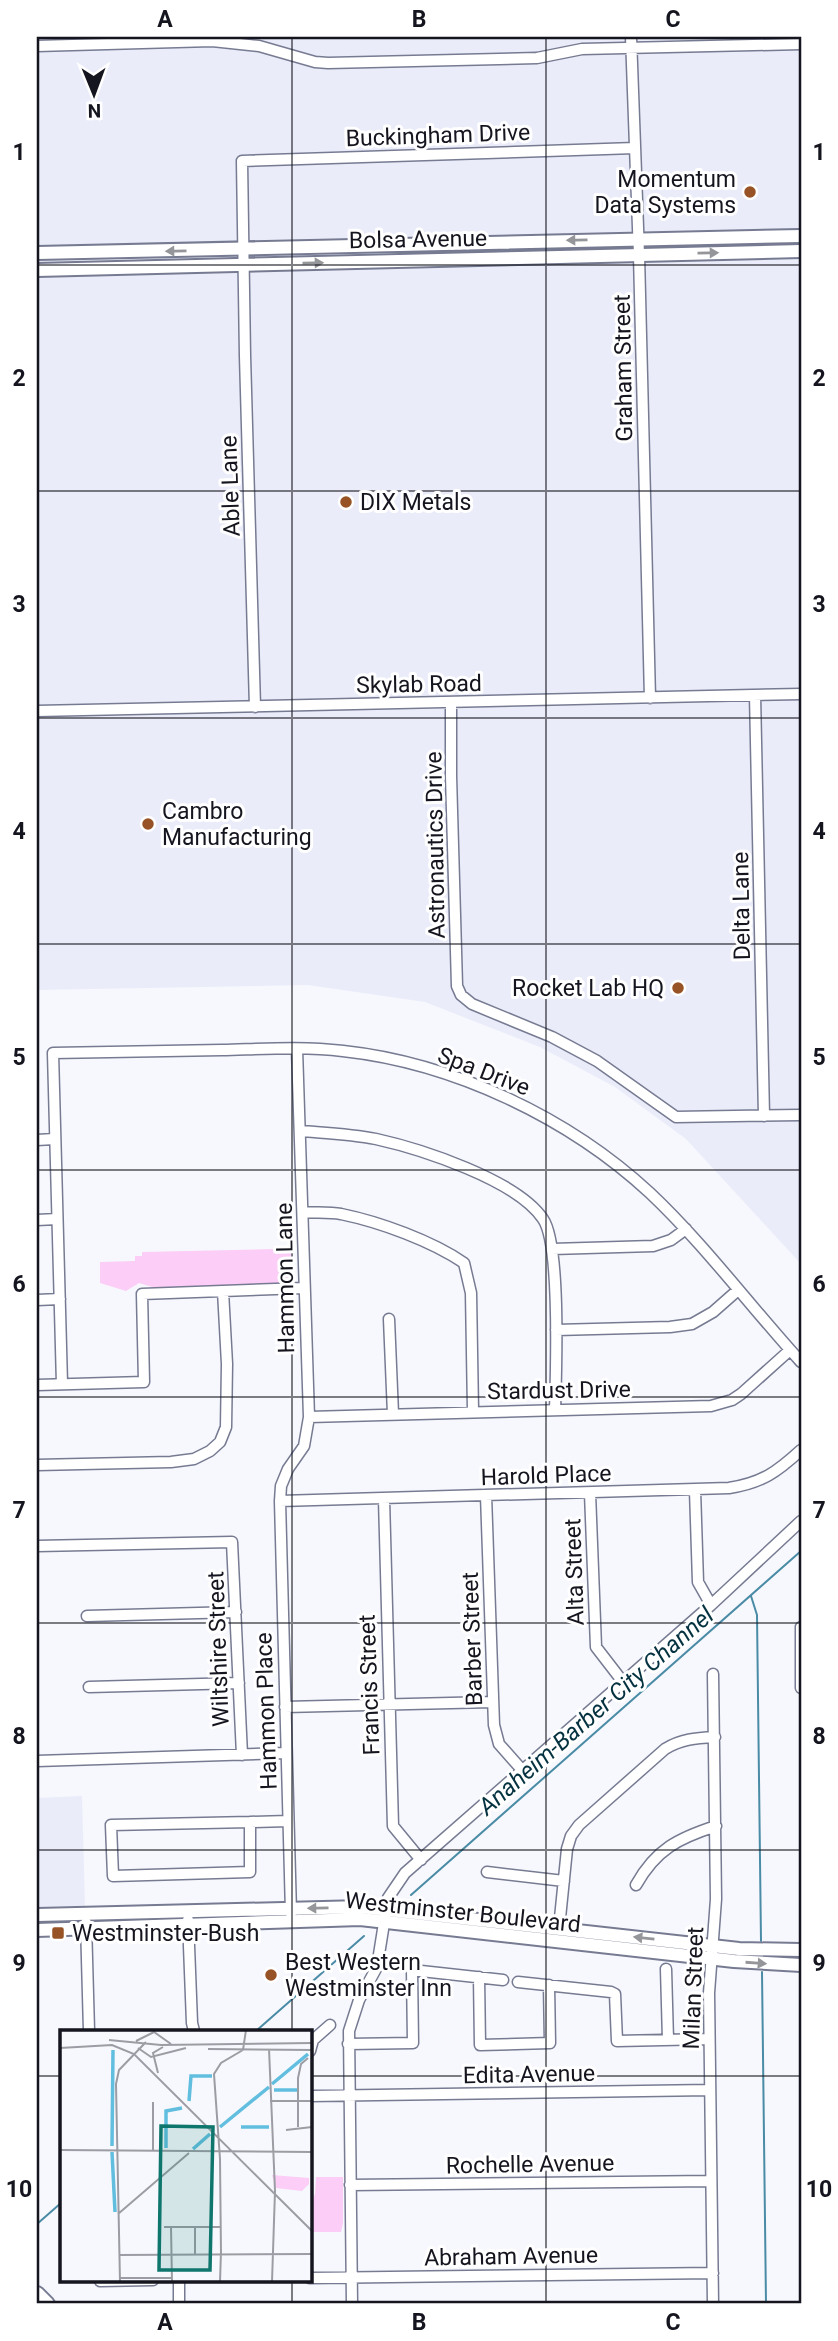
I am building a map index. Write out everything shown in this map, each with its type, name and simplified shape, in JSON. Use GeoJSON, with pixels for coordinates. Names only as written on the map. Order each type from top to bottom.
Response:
{"type":"FeatureCollection","features":[{"type":"Feature","properties":{"kind":"highway"},"geometry":{"type":"LineString","coordinates":[[37,2294],[47,2304]]}},
{"type":"Feature","properties":{"kind":"main road","name":"Bolsa Avenue"},"geometry":{"type":"LineString","coordinates":[[37,253],[801,236]]}},
{"type":"Feature","properties":{"kind":"main road","name":"Bolsa Avenue"},"geometry":{"type":"LineString","coordinates":[[37,270],[801,251]]}},
{"type":"Feature","properties":{"kind":"main road"},"geometry":{"type":"LineString","coordinates":[[37,264],[55,262],[59,253]]}},
{"type":"Feature","properties":{"kind":"main road","name":"Westminster Boulevard"},"geometry":{"type":"LineString","coordinates":[[37,1915],[188,1918],[291,1915],[360,1920],[385,1916],[559,1928],[712,1952],[757,1964],[801,1965]]}},
{"type":"Feature","properties":{"kind":"main road","name":"Westminster Boulevard"},"geometry":{"type":"LineString","coordinates":[[385,1916],[712,1952],[801,1951]]}},
{"type":"Feature","properties":{"kind":"main road","name":"Westminster Boulevard"},"geometry":{"type":"LineString","coordinates":[[37,1930],[188,1918]]}},
{"type":"Feature","properties":{"kind":"street","name":"Graham Street"},"geometry":{"type":"LineString","coordinates":[[631,37],[650,698]]}},
{"type":"Feature","properties":{"kind":"street"},"geometry":{"type":"LineString","coordinates":[[37,46],[89,41],[212,39],[259,46],[315,62],[328,63],[527,59],[582,50],[801,44]]}},
{"type":"Feature","properties":{"kind":"street","name":"Buckingham Drive"},"geometry":{"type":"LineString","coordinates":[[242,161],[635,148]]}},
{"type":"Feature","properties":{"kind":"street","name":"Able Lane"},"geometry":{"type":"LineString","coordinates":[[242,161],[256,706]]}},
{"type":"Feature","properties":{"kind":"street","name":"Skylab Road"},"geometry":{"type":"LineString","coordinates":[[37,712],[801,694]]}},
{"type":"Feature","properties":{"kind":"street","name":"Delta Lane"},"geometry":{"type":"LineString","coordinates":[[760,695],[765,1116]]}},
{"type":"Feature","properties":{"kind":"street","name":"Astronautics Drive"},"geometry":{"type":"LineString","coordinates":[[452,702],[451,776],[457,986],[461,995],[472,1004],[497,1012],[552,1037],[597,1061],[676,1117],[765,1116]]}},
{"type":"Feature","properties":{"kind":"street","name":"Spa Drive"},"geometry":{"type":"LineString","coordinates":[[54,1139],[52,1053],[297,1049],[386,1057],[474,1084],[541,1115],[604,1154],[686,1229],[801,1362]]}},
{"type":"Feature","properties":{"kind":"street","name":"Hammon Lane"},"geometry":{"type":"LineString","coordinates":[[280,1501],[281,1486],[288,1469],[304,1446],[309,1417],[297,1049]]}},
{"type":"Feature","properties":{"kind":"street"},"geometry":{"type":"LineString","coordinates":[[765,1116],[801,1115]]}},
{"type":"Feature","properties":{"kind":"street"},"geometry":{"type":"LineString","coordinates":[[301,1131],[375,1139],[460,1165],[523,1198],[544,1220],[552,1249],[556,1330],[555,1410]]}},
{"type":"Feature","properties":{"kind":"street"},"geometry":{"type":"LineString","coordinates":[[37,1140],[54,1139],[62,1384]]}},
{"type":"Feature","properties":{"kind":"street"},"geometry":{"type":"LineString","coordinates":[[303,1212],[341,1214],[408,1234],[442,1248],[464,1263],[471,1293],[473,1411]]}},
{"type":"Feature","properties":{"kind":"street"},"geometry":{"type":"LineString","coordinates":[[37,1220],[57,1219]]}},
{"type":"Feature","properties":{"kind":"street"},"geometry":{"type":"LineString","coordinates":[[552,1249],[653,1246],[671,1240],[686,1229]]}},
{"type":"Feature","properties":{"kind":"street"},"geometry":{"type":"LineString","coordinates":[[37,1385],[144,1382],[142,1294],[304,1288]]}},
{"type":"Feature","properties":{"kind":"street"},"geometry":{"type":"LineString","coordinates":[[556,1330],[692,1324],[713,1312],[738,1290]]}},
{"type":"Feature","properties":{"kind":"street"},"geometry":{"type":"LineString","coordinates":[[37,1465],[171,1462],[194,1459],[220,1442],[226,1427],[227,1364],[223,1291]]}},
{"type":"Feature","properties":{"kind":"street"},"geometry":{"type":"LineString","coordinates":[[37,1300],[60,1299]]}},
{"type":"Feature","properties":{"kind":"street"},"geometry":{"type":"LineString","coordinates":[[388,1319],[393,1414]]}},
{"type":"Feature","properties":{"kind":"street","name":"Stardust Drive"},"geometry":{"type":"LineString","coordinates":[[309,1417],[711,1406],[741,1394],[790,1350]]}},
{"type":"Feature","properties":{"kind":"street","name":"Harold Place"},"geometry":{"type":"LineString","coordinates":[[280,1501],[729,1488],[757,1483],[776,1472],[801,1450]]}},
{"type":"Feature","properties":{"kind":"street"},"geometry":{"type":"LineString","coordinates":[[695,1490],[698,1582],[711,1605]]}},
{"type":"Feature","properties":{"kind":"street","name":"Alta Street"},"geometry":{"type":"LineString","coordinates":[[590,1493],[596,1647],[623,1682]]}},
{"type":"Feature","properties":{"kind":"street","name":"Barber Street"},"geometry":{"type":"LineString","coordinates":[[486,1495],[492,1702],[496,1736],[499,1744],[523,1771]]}},
{"type":"Feature","properties":{"kind":"street","name":"Francis Street"},"geometry":{"type":"LineString","coordinates":[[383,1499],[393,1826],[421,1860]]}},
{"type":"Feature","properties":{"kind":"street","name":"Hammon Place"},"geometry":{"type":"LineString","coordinates":[[280,1501],[291,1915]]}},
{"type":"Feature","properties":{"kind":"street"},"geometry":{"type":"LineString","coordinates":[[352,2304],[348,2044],[354,2011],[377,1967],[388,1898],[399,1880],[711,1605],[801,1521]]}},
{"type":"Feature","properties":{"kind":"street","name":"Wiltshire Street"},"geometry":{"type":"LineString","coordinates":[[37,1546],[232,1542],[242,1755]]}},
{"type":"Feature","properties":{"kind":"street"},"geometry":{"type":"LineString","coordinates":[[87,1616],[236,1612]]}},
{"type":"Feature","properties":{"kind":"street"},"geometry":{"type":"LineString","coordinates":[[801,1627],[801,1688]]}},
{"type":"Feature","properties":{"kind":"street","name":"Milan Street"},"geometry":{"type":"LineString","coordinates":[[713,1674],[716,1899],[709,2039],[713,2304]]}},
{"type":"Feature","properties":{"kind":"street"},"geometry":{"type":"LineString","coordinates":[[89,1687],[239,1684]]}},
{"type":"Feature","properties":{"kind":"street"},"geometry":{"type":"LineString","coordinates":[[285,1707],[492,1702]]}},
{"type":"Feature","properties":{"kind":"street"},"geometry":{"type":"LineString","coordinates":[[559,1928],[567,1849],[571,1836],[579,1825],[665,1749],[676,1742],[692,1738],[715,1737]]}},
{"type":"Feature","properties":{"kind":"street"},"geometry":{"type":"LineString","coordinates":[[37,1761],[286,1753]]}},
{"type":"Feature","properties":{"kind":"street"},"geometry":{"type":"LineString","coordinates":[[250,1822],[250,1872],[113,1876],[111,1825],[288,1821]]}},
{"type":"Feature","properties":{"kind":"street"},"geometry":{"type":"LineString","coordinates":[[636,1885],[651,1862],[671,1844],[716,1826]]}},
{"type":"Feature","properties":{"kind":"street"},"geometry":{"type":"LineString","coordinates":[[487,1872],[564,1881]]}},
{"type":"Feature","properties":{"kind":"street"},"geometry":{"type":"LineString","coordinates":[[86,1914],[89,2030]]}},
{"type":"Feature","properties":{"kind":"street"},"geometry":{"type":"LineString","coordinates":[[188,1918],[194,2030]]}},
{"type":"Feature","properties":{"kind":"street"},"geometry":{"type":"LineString","coordinates":[[666,1969],[668,2040]]}},
{"type":"Feature","properties":{"kind":"street"},"geometry":{"type":"LineString","coordinates":[[348,2044],[413,2043],[412,1970],[503,1980]]}},
{"type":"Feature","properties":{"kind":"street"},"geometry":{"type":"LineString","coordinates":[[479,1977],[480,2045],[550,2043],[549,1985]]}},
{"type":"Feature","properties":{"kind":"street"},"geometry":{"type":"LineString","coordinates":[[518,1982],[615,1994],[617,2041],[709,2039]]}},
{"type":"Feature","properties":{"kind":"street"},"geometry":{"type":"LineString","coordinates":[[312,2044],[330,2025]]}},
{"type":"Feature","properties":{"kind":"street","name":"Edita Avenue"},"geometry":{"type":"LineString","coordinates":[[312,2096],[710,2090]]}},
{"type":"Feature","properties":{"kind":"street","name":"Rochelle Avenue"},"geometry":{"type":"LineString","coordinates":[[350,2185],[711,2180]]}},
{"type":"Feature","properties":{"kind":"street","name":"Abraham Avenue"},"geometry":{"type":"LineString","coordinates":[[312,2278],[713,2273]]}},
{"type":"Feature","properties":{"kind":"street"},"geometry":{"type":"LineString","coordinates":[[178,2282],[179,2304]]}},
{"type":"Feature","properties":{"kind":"shaded area"},"geometry":{"type":"Polygon","coordinates":[[[37,37],[801,37],[801,1264],[686,1139],[615,1087],[540,1047],[425,1002],[308,985],[37,990],[37,37]]]}},
{"type":"Feature","properties":{"kind":"shaded area"},"geometry":{"type":"Polygon","coordinates":[[[291,1250],[292,1285],[159,1289],[139,1283],[126,1291],[100,1283],[100,1262],[135,1261],[135,1256],[142,1256],[142,1252],[291,1250]]]}},
{"type":"Feature","properties":{"kind":"shaded area"},"geometry":{"type":"Polygon","coordinates":[[[82,1796],[85,1906],[37,1907],[37,1798],[82,1796]]]}},
{"type":"Feature","properties":{"kind":"shaded area"},"geometry":{"type":"Polygon","coordinates":[[[316,2177],[343,2177],[341,2232],[312,2232],[312,2201],[316,2177]]]}},
{"type":"Feature","properties":{"kind":"waterway","name":"Anaheim-Barber City Channel"},"geometry":{"type":"LineString","coordinates":[[411,1895],[801,1551]]}},
{"type":"Feature","properties":{"kind":"waterway"},"geometry":{"type":"LineString","coordinates":[[751,1596],[757,1615],[761,1941]]}},
{"type":"Feature","properties":{"kind":"waterway","name":"Anaheim-Barber City Channel"},"geometry":{"type":"LineString","coordinates":[[257,2030],[364,1936]]}},
{"type":"Feature","properties":{"kind":"waterway"},"geometry":{"type":"LineString","coordinates":[[762,1972],[766,2304]]}},
{"type":"Feature","properties":{"kind":"waterway","name":"Anaheim-Barber City Channel"},"geometry":{"type":"LineString","coordinates":[[37,2224],[60,2204]]}},
{"type":"Feature","properties":{"kind":"place","name":"Momentum Data Systems"},"geometry":{"type":"Point","coordinates":[750,192]}},
{"type":"Feature","properties":{"kind":"place","name":"DIX Metals"},"geometry":{"type":"Point","coordinates":[346,502]}},
{"type":"Feature","properties":{"kind":"place","name":"Cambro Manufacturing"},"geometry":{"type":"Point","coordinates":[148,824]}},
{"type":"Feature","properties":{"kind":"place","name":"Rocket Lab HQ"},"geometry":{"type":"Point","coordinates":[678,988]}},
{"type":"Feature","properties":{"kind":"place","name":"Westminster-Bush"},"geometry":{"type":"Point","coordinates":[58,1933]}},
{"type":"Feature","properties":{"kind":"place","name":"Best Western Westminster Inn"},"geometry":{"type":"Point","coordinates":[271,1975]}}]}
